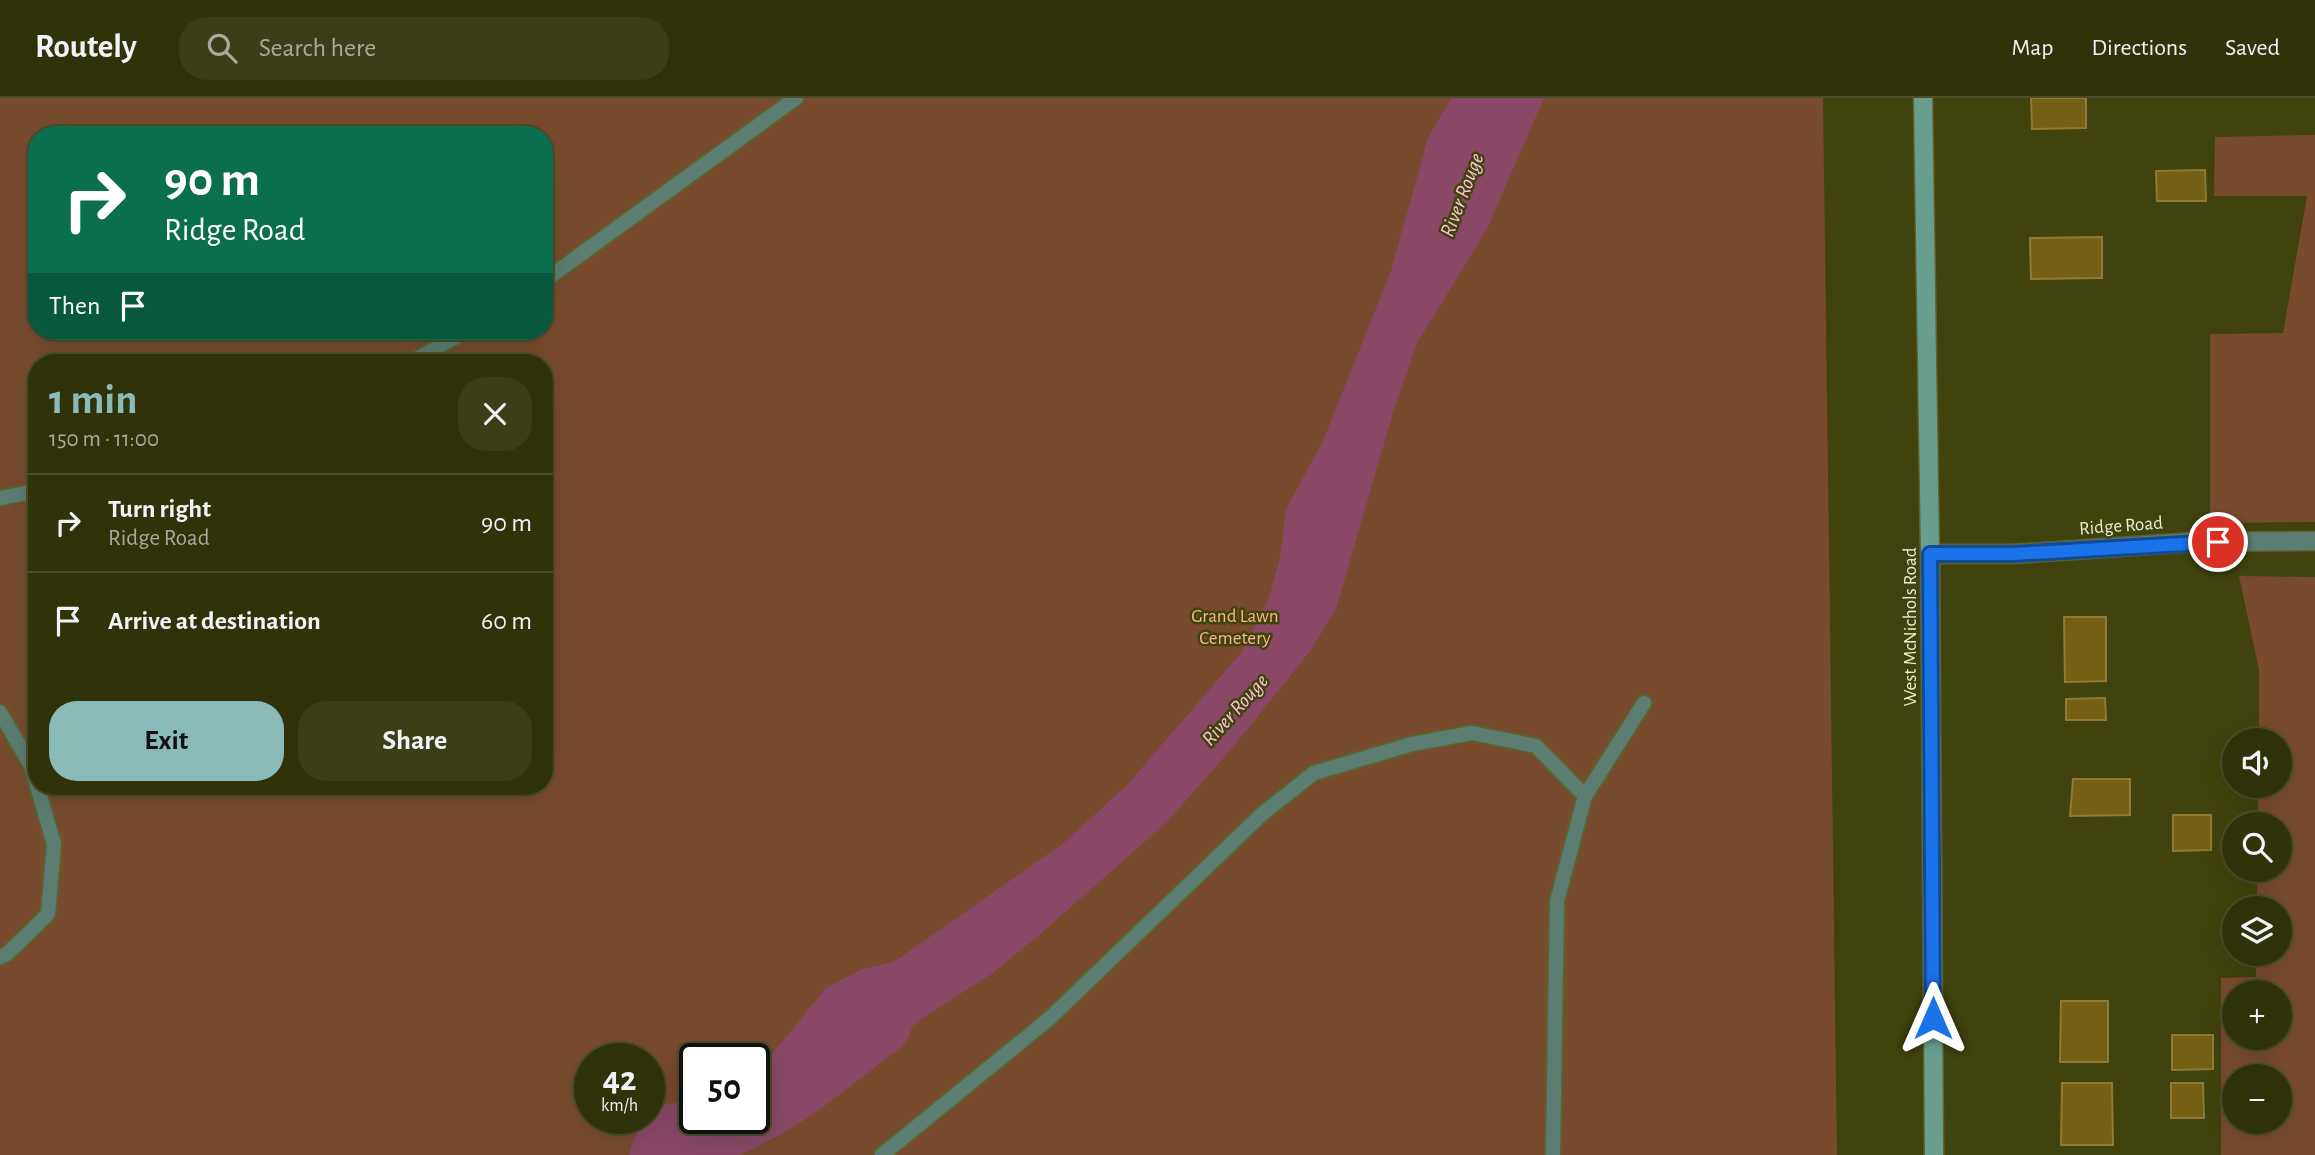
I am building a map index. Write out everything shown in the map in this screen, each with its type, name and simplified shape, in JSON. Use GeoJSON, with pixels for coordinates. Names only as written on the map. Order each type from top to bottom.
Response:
{"type":"FeatureCollection","features":[{"type":"Feature","properties":{"kind":"main road","name":"West McNichols Road"},"geometry":{"type":"LineString","coordinates":[[1923,98],[1930,554],[1934,1155]]}},
{"type":"Feature","properties":{"kind":"street","name":"Ridge Road"},"geometry":{"type":"LineString","coordinates":[[1930,554],[2013,554],[2194,542],[2315,541]]}},
{"type":"Feature","properties":{"kind":"lane"},"geometry":{"type":"LineString","coordinates":[[553,274],[796,98]]}},
{"type":"Feature","properties":{"kind":"lane"},"geometry":{"type":"LineString","coordinates":[[425,354],[451,340]]}},
{"type":"Feature","properties":{"kind":"lane"},"geometry":{"type":"LineString","coordinates":[[0,498],[28,493]]}},
{"type":"Feature","properties":{"kind":"lane"},"geometry":{"type":"LineString","coordinates":[[1553,1155],[1557,901],[1585,796],[1644,703]]}},
{"type":"Feature","properties":{"kind":"lane"},"geometry":{"type":"LineString","coordinates":[[0,712],[28,761]]}},
{"type":"Feature","properties":{"kind":"lane"},"geometry":{"type":"LineString","coordinates":[[881,1155],[1050,1018],[1262,814],[1314,773],[1412,744],[1472,733],[1536,746],[1585,796]]}},
{"type":"Feature","properties":{"kind":"lane"},"geometry":{"type":"LineString","coordinates":[[0,957],[7,954],[48,914],[54,845],[40,795]]}},
{"type":"Feature","properties":{"kind":"green space","name":"Grand Lawn Cemetery"},"geometry":{"type":"Polygon","coordinates":[[[0,98],[1823,98],[1837,1155],[0,1155],[0,98]]]}},
{"type":"Feature","properties":{"kind":"green space"},"geometry":{"type":"Polygon","coordinates":[[[2315,135],[2315,522],[2210,523],[2210,334],[2283,333],[2307,196],[2214,196],[2215,137],[2315,135]]]}},
{"type":"Feature","properties":{"kind":"green space"},"geometry":{"type":"Polygon","coordinates":[[[2239,576],[2315,577],[2315,1155],[2221,1155],[2221,978],[2256,977],[2256,966],[2292,966],[2292,896],[2257,896],[2257,882],[2292,882],[2292,812],[2258,812],[2258,798],[2292,798],[2292,728],[2259,728],[2259,670],[2239,576]]]}},
{"type":"Feature","properties":{"kind":"water"},"geometry":{"type":"Polygon","coordinates":[[[1451,98],[1544,98],[1487,229],[1417,343],[1394,409],[1336,609],[1311,650],[1233,747],[1167,822],[1037,937],[990,975],[921,1019],[885,1050],[834,1073],[792,1081],[776,1112],[770,1116],[770,1056],[827,987],[863,969],[894,962],[1065,842],[1128,784],[1241,653],[1269,598],[1280,558],[1286,509],[1322,443],[1391,271],[1428,138],[1451,98]]]}},
{"type":"Feature","properties":{"kind":"water"},"geometry":{"type":"Polygon","coordinates":[[[679,1102],[679,1134],[701,1134],[693,1135],[656,1155],[629,1155],[636,1134],[665,1134],[666,1104],[679,1102]]]}},
{"type":"Feature","properties":{"kind":"building"},"geometry":{"type":"Polygon","coordinates":[[[2031,98],[2086,98],[2086,128],[2032,129],[2031,98]]]}},
{"type":"Feature","properties":{"kind":"building"},"geometry":{"type":"Polygon","coordinates":[[[2205,170],[2206,201],[2157,201],[2156,171],[2205,170]]]}},
{"type":"Feature","properties":{"kind":"building"},"geometry":{"type":"Polygon","coordinates":[[[2102,237],[2102,278],[2031,279],[2030,238],[2102,237]]]}},
{"type":"Feature","properties":{"kind":"building"},"geometry":{"type":"Polygon","coordinates":[[[2064,617],[2106,617],[2106,681],[2065,682],[2064,617]]]}},
{"type":"Feature","properties":{"kind":"building"},"geometry":{"type":"Polygon","coordinates":[[[2105,698],[2106,720],[2066,720],[2066,699],[2105,698]]]}},
{"type":"Feature","properties":{"kind":"building"},"geometry":{"type":"Polygon","coordinates":[[[2073,779],[2130,779],[2130,815],[2070,816],[2073,779]]]}},
{"type":"Feature","properties":{"kind":"building"},"geometry":{"type":"Polygon","coordinates":[[[2173,815],[2211,815],[2211,850],[2173,851],[2173,815]]]}},
{"type":"Feature","properties":{"kind":"building"},"geometry":{"type":"Polygon","coordinates":[[[2061,1001],[2108,1001],[2108,1062],[2060,1062],[2061,1001]]]}},
{"type":"Feature","properties":{"kind":"building"},"geometry":{"type":"Polygon","coordinates":[[[2172,1035],[2213,1035],[2213,1069],[2172,1070],[2172,1035]]]}},
{"type":"Feature","properties":{"kind":"building"},"geometry":{"type":"Polygon","coordinates":[[[2062,1083],[2112,1083],[2113,1145],[2061,1145],[2062,1083]]]}},
{"type":"Feature","properties":{"kind":"building"},"geometry":{"type":"Polygon","coordinates":[[[2171,1083],[2203,1083],[2204,1118],[2171,1118],[2171,1083]]]}},
{"type":"Feature","properties":{"kind":"waterway","name":"River Rouge"},"geometry":{"type":"LineString","coordinates":[[770,1105],[880,1024]]}},
{"type":"Feature","properties":{"kind":"waterway","name":"River Rouge"},"geometry":{"type":"LineString","coordinates":[[670,1155],[712,1134]]}},
{"type":"Feature","properties":{"kind":"route"},"geometry":{"type":"LineString","coordinates":[[1933,1018],[1930,554],[2013,554],[2218,542]]}}]}
